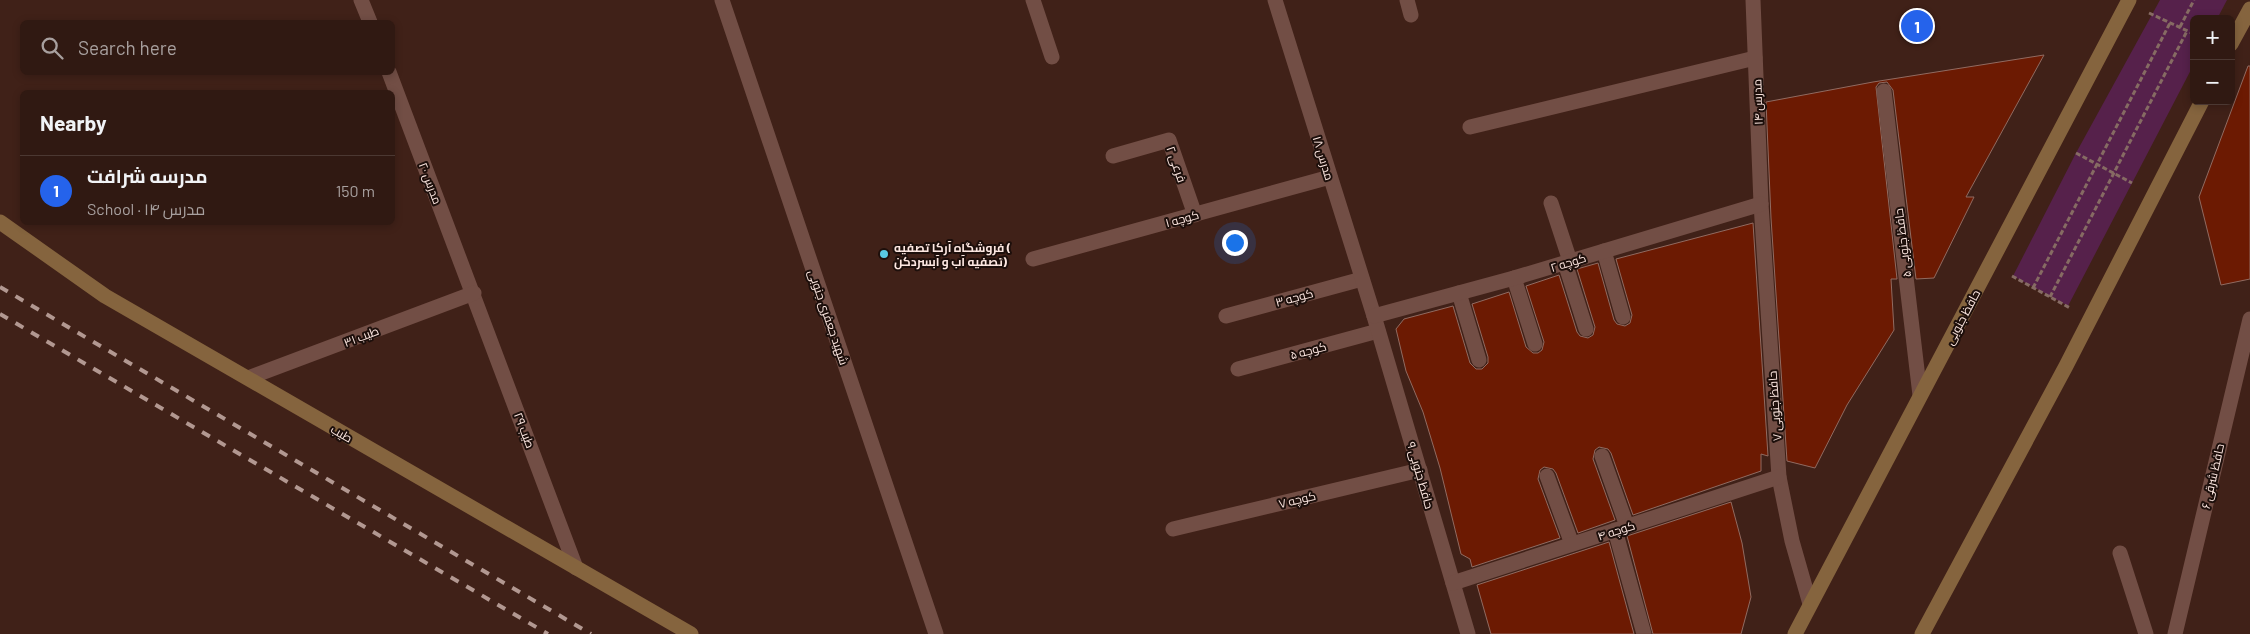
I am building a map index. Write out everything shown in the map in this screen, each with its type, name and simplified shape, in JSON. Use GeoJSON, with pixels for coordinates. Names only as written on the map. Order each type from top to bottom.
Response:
{"type":"FeatureCollection","features":[{"type":"Feature","properties":{"kind":"street"},"geometry":{"type":"LineString","coordinates":[[361,0],[369,20]]}},
{"type":"Feature","properties":{"kind":"street","name":"شهید جعفری جنوبی"},"geometry":{"type":"LineString","coordinates":[[722,0],[936,634]]}},
{"type":"Feature","properties":{"kind":"street"},"geometry":{"type":"LineString","coordinates":[[1033,0],[1052,57]]}},
{"type":"Feature","properties":{"kind":"street","name":"مدرس ۱۸"},"geometry":{"type":"LineString","coordinates":[[1275,0],[1374,316]]}},
{"type":"Feature","properties":{"kind":"street","name":"مدرس ۱۴"},"geometry":{"type":"LineString","coordinates":[[1753,0],[1761,204]]}},
{"type":"Feature","properties":{"kind":"street","name":"حافظ جنوبی"},"geometry":{"type":"LineString","coordinates":[[1795,634],[2129,0]]}},
{"type":"Feature","properties":{"kind":"street"},"geometry":{"type":"LineString","coordinates":[[2235,37],[2250,9]]}},
{"type":"Feature","properties":{"kind":"street"},"geometry":{"type":"LineString","coordinates":[[1470,127],[1755,58]]}},
{"type":"Feature","properties":{"kind":"street","name":"مدرس ۲۰"},"geometry":{"type":"LineString","coordinates":[[390,75],[474,293]]}},
{"type":"Feature","properties":{"kind":"street","name":"حافظ جنوبی ۵"},"geometry":{"type":"LineString","coordinates":[[1884,91],[1920,396]]}},
{"type":"Feature","properties":{"kind":"street"},"geometry":{"type":"LineString","coordinates":[[1922,634],[2066,366],[2200,105]]}},
{"type":"Feature","properties":{"kind":"street","name":"فرعی ۲"},"geometry":{"type":"LineString","coordinates":[[1113,156],[1169,140],[1195,215]]}},
{"type":"Feature","properties":{"kind":"street","name":"کوچه ۱"},"geometry":{"type":"LineString","coordinates":[[1033,259],[1330,177]]}},
{"type":"Feature","properties":{"kind":"street"},"geometry":{"type":"LineString","coordinates":[[1551,203],[1586,329]]}},
{"type":"Feature","properties":{"kind":"street","name":"کوچه ۲"},"geometry":{"type":"LineString","coordinates":[[1374,316],[1514,278],[1761,204]]}},
{"type":"Feature","properties":{"kind":"street","name":"حافظ جنوبی ۷"},"geometry":{"type":"LineString","coordinates":[[1761,204],[1779,477],[1792,542],[1810,604]]}},
{"type":"Feature","properties":{"kind":"street","name":"طیب"},"geometry":{"type":"LineString","coordinates":[[0,222],[105,296],[691,634]]}},
{"type":"Feature","properties":{"kind":"street"},"geometry":{"type":"LineString","coordinates":[[1604,251],[1623,317]]}},
{"type":"Feature","properties":{"kind":"street"},"geometry":{"type":"LineString","coordinates":[[1514,278],[1535,344]]}},
{"type":"Feature","properties":{"kind":"street","name":"کوچه ۳"},"geometry":{"type":"LineString","coordinates":[[1226,316],[1362,279]]}},
{"type":"Feature","properties":{"kind":"street","name":"طیب ۳۱"},"geometry":{"type":"LineString","coordinates":[[248,378],[474,293]]}},
{"type":"Feature","properties":{"kind":"street","name":"طیب ۲۹"},"geometry":{"type":"LineString","coordinates":[[474,293],[576,568]]}},
{"type":"Feature","properties":{"kind":"street"},"geometry":{"type":"LineString","coordinates":[[1459,293],[1479,360]]}},
{"type":"Feature","properties":{"kind":"street","name":"حافظ جنوبی ۹"},"geometry":{"type":"LineString","coordinates":[[1374,316],[1468,634]]}},
{"type":"Feature","properties":{"kind":"street","name":"حافظ شرقی ۶"},"geometry":{"type":"LineString","coordinates":[[2174,634],[2250,319]]}},
{"type":"Feature","properties":{"kind":"street","name":"کوچه ۵"},"geometry":{"type":"LineString","coordinates":[[1238,369],[1378,331]]}},
{"type":"Feature","properties":{"kind":"street"},"geometry":{"type":"LineString","coordinates":[[1602,456],[1621,528],[1644,634]]}},
{"type":"Feature","properties":{"kind":"street","name":"کوچه ۷"},"geometry":{"type":"LineString","coordinates":[[1174,529],[1420,470]]}},
{"type":"Feature","properties":{"kind":"street"},"geometry":{"type":"LineString","coordinates":[[1547,476],[1572,544]]}},
{"type":"Feature","properties":{"kind":"street","name":"کوچه ۴"},"geometry":{"type":"LineString","coordinates":[[1453,583],[1779,477]]}},
{"type":"Feature","properties":{"kind":"street"},"geometry":{"type":"LineString","coordinates":[[2120,553],[2146,634]]}},
{"type":"Feature","properties":{"kind":"path"},"geometry":{"type":"LineString","coordinates":[[2180,27],[2194,0]]}},
{"type":"Feature","properties":{"kind":"path"},"geometry":{"type":"LineString","coordinates":[[2152,15],[2190,32]]}},
{"type":"Feature","properties":{"kind":"path"},"geometry":{"type":"LineString","coordinates":[[2033,288],[2170,22]]}},
{"type":"Feature","properties":{"kind":"path"},"geometry":{"type":"LineString","coordinates":[[2050,297],[2187,31]]}},
{"type":"Feature","properties":{"kind":"path"},"geometry":{"type":"LineString","coordinates":[[2076,152],[2132,183]]}},
{"type":"Feature","properties":{"kind":"path"},"geometry":{"type":"LineString","coordinates":[[2012,276],[2068,306]]}},
{"type":"Feature","properties":{"kind":"shaded area"},"geometry":{"type":"Polygon","coordinates":[[[2160,0],[2227,0],[2219,15],[2190,15],[2190,72],[2068,306],[2013,276],[2076,153],[2160,0]]]}},
{"type":"Feature","properties":{"kind":"building"},"geometry":{"type":"Polygon","coordinates":[[[2044,55],[1966,197],[1974,197],[1934,278],[1916,279],[1893,90],[1887,82],[1879,83],[1876,87],[1897,279],[1891,279],[1894,330],[1847,405],[1815,468],[1787,461],[1771,218],[1766,102],[1873,82],[2044,55]]]}},
{"type":"Feature","properties":{"kind":"building"},"geometry":{"type":"Polygon","coordinates":[[[2248,66],[2250,66],[2250,279],[2221,285],[2199,197],[2248,66]]]}},
{"type":"Feature","properties":{"kind":"building"},"geometry":{"type":"Polygon","coordinates":[[[1753,223],[1768,456],[1761,454],[1761,471],[1633,515],[1611,453],[1608,449],[1599,447],[1595,450],[1593,459],[1615,520],[1578,533],[1556,473],[1553,469],[1544,467],[1540,470],[1538,479],[1560,538],[1472,567],[1470,559],[1461,554],[1440,468],[1423,412],[1406,371],[1396,329],[1404,319],[1453,306],[1470,363],[1476,369],[1482,369],[1488,363],[1488,357],[1472,304],[1509,292],[1526,347],[1533,353],[1538,353],[1542,350],[1544,342],[1526,286],[1559,275],[1577,332],[1580,336],[1588,338],[1593,335],[1595,327],[1577,269],[1598,263],[1614,320],[1617,324],[1625,326],[1630,323],[1632,315],[1616,259],[1753,223]]]}},
{"type":"Feature","properties":{"kind":"building"},"geometry":{"type":"Polygon","coordinates":[[[1731,502],[1742,543],[1751,597],[1741,634],[1653,634],[1627,536],[1731,502]]]}},
{"type":"Feature","properties":{"kind":"building"},"geometry":{"type":"Polygon","coordinates":[[[1609,542],[1634,634],[1491,634],[1477,585],[1609,542]]]}},
{"type":"Feature","properties":{"kind":"railway"},"geometry":{"type":"LineString","coordinates":[[0,287],[591,634]]}},
{"type":"Feature","properties":{"kind":"railway"},"geometry":{"type":"LineString","coordinates":[[0,314],[548,634]]}},
{"type":"Feature","properties":{"kind":"place","name":"مدرسه شرافت"},"geometry":{"type":"Point","coordinates":[1917,26]}},
{"type":"Feature","properties":{"kind":"place","name":"فروشگاه آرکا تصفیه ( تصفیه آب و آبسردکن)"},"geometry":{"type":"Point","coordinates":[884,254]}}]}
